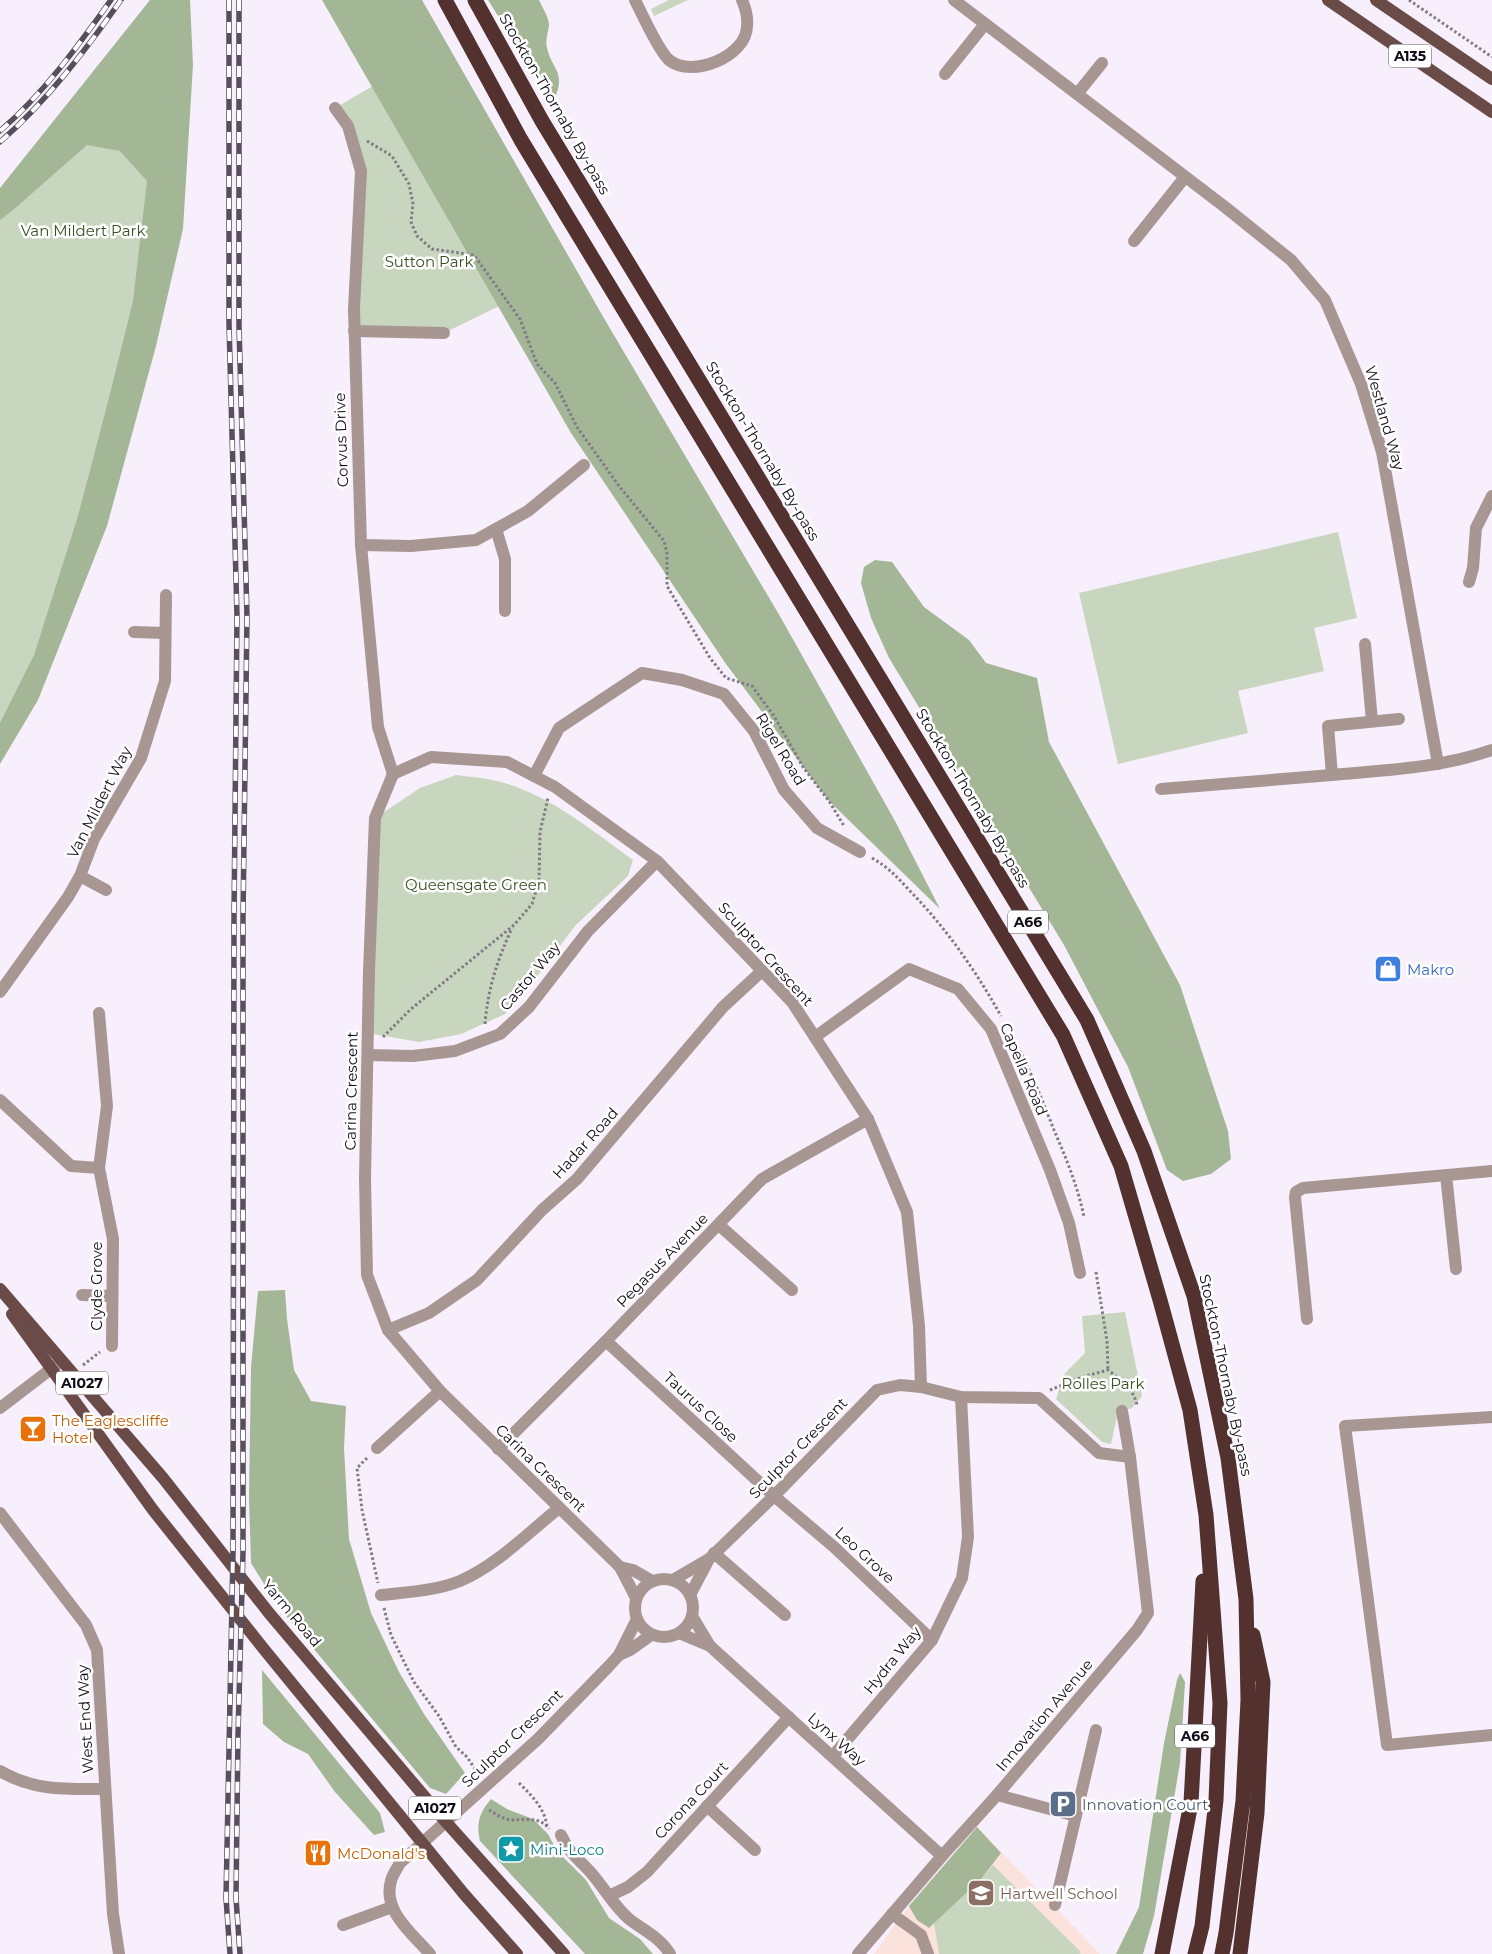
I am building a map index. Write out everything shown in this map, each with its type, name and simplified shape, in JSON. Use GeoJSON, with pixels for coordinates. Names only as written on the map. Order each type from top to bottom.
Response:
{"type":"FeatureCollection","features":[{"type":"Feature","properties":{"kind":"highway","name":"A66"},"geometry":{"type":"LineString","coordinates":[[445,0],[521,140],[1063,1035],[1121,1166],[1190,1410],[1206,1515],[1220,1703],[1216,1800],[1202,1926],[1195,1954]]}},
{"type":"Feature","properties":{"kind":"highway","name":"Stockton-Thornaby By-pass"},"geometry":{"type":"LineString","coordinates":[[475,0],[542,121],[1087,1020],[1144,1151],[1194,1296],[1228,1458],[1246,1599],[1248,1700],[1242,1801],[1222,1954]]}},
{"type":"Feature","properties":{"kind":"highway","name":"A66"},"geometry":{"type":"LineString","coordinates":[[1162,1954],[1191,1803],[1206,1515]]}},
{"type":"Feature","properties":{"kind":"highway","name":"A66"},"geometry":{"type":"LineString","coordinates":[[1240,1954],[1257,1813],[1263,1682],[1246,1599]]}},
{"type":"Feature","properties":{"kind":"main road","name":"A135"},"geometry":{"type":"LineString","coordinates":[[1328,0],[1492,112]]}},
{"type":"Feature","properties":{"kind":"main road","name":"A135"},"geometry":{"type":"LineString","coordinates":[[1376,0],[1492,79]]}},
{"type":"Feature","properties":{"kind":"main road","name":"Yarm Road"},"geometry":{"type":"LineString","coordinates":[[0,1289],[163,1478],[269,1613],[446,1822],[564,1954]]}},
{"type":"Feature","properties":{"kind":"main road","name":"A1027"},"geometry":{"type":"LineString","coordinates":[[0,1298],[153,1510],[464,1894],[517,1954]]}},
{"type":"Feature","properties":{"kind":"street"},"geometry":{"type":"LineString","coordinates":[[635,0],[665,56],[678,65],[697,68],[707,66],[730,54],[745,36],[748,27],[742,0]]}},
{"type":"Feature","properties":{"kind":"street","name":"Westland Way"},"geometry":{"type":"LineString","coordinates":[[954,0],[1290,260],[1325,300],[1361,384],[1382,452],[1438,764]]}},
{"type":"Feature","properties":{"kind":"street"},"geometry":{"type":"LineString","coordinates":[[945,74],[985,24]]}},
{"type":"Feature","properties":{"kind":"street"},"geometry":{"type":"LineString","coordinates":[[1077,94],[1102,63]]}},
{"type":"Feature","properties":{"kind":"street","name":"Corvus Drive"},"geometry":{"type":"LineString","coordinates":[[335,108],[348,126],[361,171],[354,309],[361,545],[378,728],[394,774]]}},
{"type":"Feature","properties":{"kind":"street"},"geometry":{"type":"LineString","coordinates":[[1134,241],[1185,177]]}},
{"type":"Feature","properties":{"kind":"street"},"geometry":{"type":"LineString","coordinates":[[354,331],[444,333]]}},
{"type":"Feature","properties":{"kind":"street"},"geometry":{"type":"LineString","coordinates":[[361,545],[411,546],[476,540],[528,510],[584,464]]}},
{"type":"Feature","properties":{"kind":"street"},"geometry":{"type":"LineString","coordinates":[[1469,582],[1473,568],[1476,528],[1492,496]]}},
{"type":"Feature","properties":{"kind":"street"},"geometry":{"type":"LineString","coordinates":[[496,529],[505,559],[506,610]]}},
{"type":"Feature","properties":{"kind":"street","name":"Van Mildert Way"},"geometry":{"type":"LineString","coordinates":[[0,992],[58,913],[80,876],[94,839],[141,758],[165,681],[166,595]]}},
{"type":"Feature","properties":{"kind":"street"},"geometry":{"type":"LineString","coordinates":[[134,632],[165,633]]}},
{"type":"Feature","properties":{"kind":"street"},"geometry":{"type":"LineString","coordinates":[[1365,644],[1372,721]]}},
{"type":"Feature","properties":{"kind":"street","name":"Rigel Road"},"geometry":{"type":"LineString","coordinates":[[534,776],[559,728],[642,673],[682,680],[724,694],[754,731],[784,790],[817,828],[860,852]]}},
{"type":"Feature","properties":{"kind":"street"},"geometry":{"type":"LineString","coordinates":[[1332,775],[1328,726],[1399,719]]}},
{"type":"Feature","properties":{"kind":"street"},"geometry":{"type":"LineString","coordinates":[[1161,789],[1438,764],[1467,759],[1492,750]]}},
{"type":"Feature","properties":{"kind":"street","name":"Sculptor Crescent"},"geometry":{"type":"LineString","coordinates":[[394,774],[431,757],[507,762],[555,788],[657,861],[792,1002],[868,1119],[907,1212],[919,1326],[921,1387]]}},
{"type":"Feature","properties":{"kind":"street","name":"Carina Crescent"},"geometry":{"type":"LineString","coordinates":[[394,774],[375,818],[369,972],[365,1178],[366,1275],[388,1330],[440,1391],[620,1567],[636,1598]]}},
{"type":"Feature","properties":{"kind":"street","name":"Castor Way"},"geometry":{"type":"LineString","coordinates":[[368,1055],[413,1056],[455,1051],[500,1034],[529,1007],[588,931],[657,861]]}},
{"type":"Feature","properties":{"kind":"street"},"geometry":{"type":"LineString","coordinates":[[80,876],[106,890]]}},
{"type":"Feature","properties":{"kind":"street","name":"Capella Road"},"geometry":{"type":"LineString","coordinates":[[814,1037],[909,969],[958,989],[991,1029],[1050,1170],[1069,1223],[1080,1273]]}},
{"type":"Feature","properties":{"kind":"street","name":"Hadar Road"},"geometry":{"type":"LineString","coordinates":[[388,1330],[429,1313],[477,1280],[542,1210],[578,1179],[723,1007],[762,971]]}},
{"type":"Feature","properties":{"kind":"street","name":"Clyde Grove"},"geometry":{"type":"LineString","coordinates":[[100,1013],[107,1106],[99,1168],[113,1239],[112,1296],[107,1348]]}},
{"type":"Feature","properties":{"kind":"street"},"geometry":{"type":"LineString","coordinates":[[0,1100],[71,1166],[99,1168]]}},
{"type":"Feature","properties":{"kind":"street","name":"Pegasus Avenue"},"geometry":{"type":"LineString","coordinates":[[498,1449],[606,1341],[762,1179],[868,1119]]}},
{"type":"Feature","properties":{"kind":"street"},"geometry":{"type":"LineString","coordinates":[[1307,1318],[1296,1192],[1303,1188],[1492,1171]]}},
{"type":"Feature","properties":{"kind":"street"},"geometry":{"type":"LineString","coordinates":[[1446,1176],[1456,1269]]}},
{"type":"Feature","properties":{"kind":"street"},"geometry":{"type":"LineString","coordinates":[[719,1225],[792,1290]]}},
{"type":"Feature","properties":{"kind":"street"},"geometry":{"type":"LineString","coordinates":[[82,1295],[112,1296]]}},
{"type":"Feature","properties":{"kind":"street","name":"Taurus Close"},"geometry":{"type":"LineString","coordinates":[[606,1341],[774,1496]]}},
{"type":"Feature","properties":{"kind":"street"},"geometry":{"type":"LineString","coordinates":[[2,1401],[62,1360]]}},
{"type":"Feature","properties":{"kind":"street","name":"Sculptor Crescent"},"geometry":{"type":"LineString","coordinates":[[673,1580],[712,1556],[774,1496],[877,1390],[900,1385],[921,1387],[961,1397]]}},
{"type":"Feature","properties":{"kind":"street"},"geometry":{"type":"LineString","coordinates":[[377,1448],[440,1391]]}},
{"type":"Feature","properties":{"kind":"street"},"geometry":{"type":"LineString","coordinates":[[961,1397],[1039,1398],[1099,1453],[1130,1457]]}},
{"type":"Feature","properties":{"kind":"street","name":"Hydra Way"},"geometry":{"type":"LineString","coordinates":[[833,1756],[932,1640],[962,1578],[968,1536],[961,1397]]}},
{"type":"Feature","properties":{"kind":"street","name":"Innovation Avenue"},"geometry":{"type":"LineString","coordinates":[[858,1954],[997,1795],[1137,1630],[1148,1613],[1130,1457],[1122,1411]]}},
{"type":"Feature","properties":{"kind":"street"},"geometry":{"type":"LineString","coordinates":[[1492,1417],[1345,1426],[1387,1745],[1492,1735]]}},
{"type":"Feature","properties":{"kind":"street","name":"Leo Grove"},"geometry":{"type":"LineString","coordinates":[[774,1496],[834,1547],[932,1640]]}},
{"type":"Feature","properties":{"kind":"street"},"geometry":{"type":"LineString","coordinates":[[381,1594],[426,1590],[460,1581],[491,1563],[558,1508]]}},
{"type":"Feature","properties":{"kind":"street","name":"West End Way"},"geometry":{"type":"LineString","coordinates":[[0,1514],[86,1625],[97,1650],[112,1914],[119,1954]]}},
{"type":"Feature","properties":{"kind":"street"},"geometry":{"type":"LineString","coordinates":[[712,1556],[785,1615]]}},
{"type":"Feature","properties":{"kind":"street","name":"Sculptor Crescent"},"geometry":{"type":"LineString","coordinates":[[690,1595],[712,1556]]}},
{"type":"Feature","properties":{"kind":"street","name":"Carina Crescent"},"geometry":{"type":"LineString","coordinates":[[620,1567],[633,1570],[652,1581]]}},
{"type":"Feature","properties":{"kind":"street"},"geometry":{"type":"LineString","coordinates":[[673,1580],[690,1595],[692,1616],[679,1633],[666,1637],[651,1634],[645,1631],[637,1619],[635,1612],[636,1598],[645,1585],[652,1581],[673,1580]]}},
{"type":"Feature","properties":{"kind":"street","name":"Lynx Way"},"geometry":{"type":"LineString","coordinates":[[692,1616],[710,1646],[942,1856]]}},
{"type":"Feature","properties":{"kind":"street","name":"Sculptor Crescent"},"geometry":{"type":"LineString","coordinates":[[392,1907],[389,1896],[391,1880],[407,1855],[538,1738],[619,1655],[637,1619]]}},
{"type":"Feature","properties":{"kind":"street","name":"Lynx Way"},"geometry":{"type":"LineString","coordinates":[[679,1633],[710,1646]]}},
{"type":"Feature","properties":{"kind":"street","name":"Sculptor Crescent"},"geometry":{"type":"LineString","coordinates":[[619,1655],[630,1650],[651,1634]]}},
{"type":"Feature","properties":{"kind":"street","name":"Corona Court"},"geometry":{"type":"LineString","coordinates":[[609,1896],[628,1887],[647,1872],[789,1717]]}},
{"type":"Feature","properties":{"kind":"street"},"geometry":{"type":"LineString","coordinates":[[1055,1905],[1096,1730]]}},
{"type":"Feature","properties":{"kind":"street"},"geometry":{"type":"LineString","coordinates":[[0,1771],[23,1782],[42,1787],[104,1789]]}},
{"type":"Feature","properties":{"kind":"street"},"geometry":{"type":"LineString","coordinates":[[997,1795],[1076,1816]]}},
{"type":"Feature","properties":{"kind":"street"},"geometry":{"type":"LineString","coordinates":[[707,1806],[755,1850]]}},
{"type":"Feature","properties":{"kind":"street"},"geometry":{"type":"LineString","coordinates":[[561,1835],[567,1848],[591,1873],[618,1908],[654,1937],[670,1954]]}},
{"type":"Feature","properties":{"kind":"street"},"geometry":{"type":"LineString","coordinates":[[343,1925],[392,1907],[402,1923],[430,1954]]}},
{"type":"Feature","properties":{"kind":"street"},"geometry":{"type":"LineString","coordinates":[[892,1914],[921,1935],[928,1954]]}},
{"type":"Feature","properties":{"kind":"path"},"geometry":{"type":"LineString","coordinates":[[1409,0],[1492,57]]}},
{"type":"Feature","properties":{"kind":"path"},"geometry":{"type":"LineString","coordinates":[[352,141],[367,141],[392,156],[409,184],[413,204],[410,222],[417,236],[432,249],[474,255],[500,290],[520,320],[537,364],[555,383],[577,427],[619,486],[664,541],[667,553],[667,586],[710,658],[726,678],[752,686],[774,716],[803,767],[829,801],[844,826]]}},
{"type":"Feature","properties":{"kind":"path"},"geometry":{"type":"LineString","coordinates":[[368,1055],[411,1009],[514,925],[532,904],[539,881],[540,832],[546,800],[555,788]]}},
{"type":"Feature","properties":{"kind":"path"},"geometry":{"type":"LineString","coordinates":[[860,852],[886,866],[923,904]]}},
{"type":"Feature","properties":{"kind":"path"},"geometry":{"type":"LineString","coordinates":[[485,1040],[489,994],[498,960],[514,925]]}},
{"type":"Feature","properties":{"kind":"path"},"geometry":{"type":"LineString","coordinates":[[81,1367],[107,1348]]}},
{"type":"Feature","properties":{"kind":"path"},"geometry":{"type":"LineString","coordinates":[[1039,1398],[1054,1387],[1108,1370],[1124,1382],[1135,1396],[1137,1408],[1122,1411]]}},
{"type":"Feature","properties":{"kind":"path"},"geometry":{"type":"LineString","coordinates":[[377,1448],[357,1468],[362,1510],[391,1635],[414,1682],[439,1716],[456,1747],[467,1757],[479,1775]]}},
{"type":"Feature","properties":{"kind":"path"},"geometry":{"type":"LineString","coordinates":[[519,1783],[540,1805],[546,1816],[547,1826],[552,1834],[561,1835]]}},
{"type":"Feature","properties":{"kind":"path"},"geometry":{"type":"LineString","coordinates":[[489,1810],[499,1817],[511,1820],[522,1818],[537,1821],[547,1826]]}},
{"type":"Feature","properties":{"kind":"shaded area","name":"Hartwell School"},"geometry":{"type":"Polygon","coordinates":[[[977,1827],[1100,1954],[874,1954],[909,1906],[977,1827]]]}},
{"type":"Feature","properties":{"kind":"green space"},"geometry":{"type":"Polygon","coordinates":[[[150,0],[190,0],[193,65],[183,229],[156,346],[107,526],[38,700],[0,764],[0,723],[34,655],[78,516],[110,394],[133,301],[147,181],[120,151],[87,145],[0,220],[0,188],[150,0]]]}},
{"type":"Feature","properties":{"kind":"green space","name":"Van Mildert Park"},"geometry":{"type":"Polygon","coordinates":[[[162,0],[151,321],[0,752],[0,195],[162,0]]]}},
{"type":"Feature","properties":{"kind":"green space"},"geometry":{"type":"Polygon","coordinates":[[[322,0],[422,0],[605,320],[781,618],[895,821],[940,909],[829,801],[726,664],[571,433],[322,0]]]}},
{"type":"Feature","properties":{"kind":"green space"},"geometry":{"type":"Polygon","coordinates":[[[488,0],[539,0],[549,22],[546,40],[549,55],[557,71],[559,81],[556,95],[546,92],[488,0]]]}},
{"type":"Feature","properties":{"kind":"green space"},"geometry":{"type":"Polygon","coordinates":[[[669,0],[688,0],[654,16],[651,9],[669,0]]]}},
{"type":"Feature","properties":{"kind":"green space","name":"Sutton Park"},"geometry":{"type":"Polygon","coordinates":[[[390,76],[534,289],[444,333],[354,331],[361,171],[335,108],[390,76]]]}},
{"type":"Feature","properties":{"kind":"green space"},"geometry":{"type":"Polygon","coordinates":[[[1338,532],[1357,618],[1314,628],[1324,671],[1238,691],[1248,733],[1118,764],[1079,593],[1338,532]]]}},
{"type":"Feature","properties":{"kind":"green space"},"geometry":{"type":"Polygon","coordinates":[[[875,560],[892,562],[924,607],[969,640],[986,663],[1037,678],[1049,742],[1180,985],[1228,1131],[1231,1159],[1211,1174],[1183,1181],[1167,1170],[1128,1067],[1064,945],[889,658],[871,618],[861,583],[864,567],[875,560]]]}},
{"type":"Feature","properties":{"kind":"green space","name":"Queensgate Green"},"geometry":{"type":"Polygon","coordinates":[[[456,775],[501,782],[519,788],[554,805],[633,860],[628,876],[575,926],[535,979],[505,1014],[461,1034],[419,1042],[368,1033],[375,818],[420,788],[456,775]]]}},
{"type":"Feature","properties":{"kind":"green space"},"geometry":{"type":"Polygon","coordinates":[[[285,1290],[294,1370],[311,1401],[346,1406],[344,1448],[349,1539],[371,1613],[399,1672],[424,1714],[465,1773],[446,1794],[430,1788],[277,1605],[251,1563],[249,1498],[251,1367],[258,1291],[285,1290]]]}},
{"type":"Feature","properties":{"kind":"green space","name":"Rolles Park"},"geometry":{"type":"Polygon","coordinates":[[[1125,1312],[1142,1396],[1132,1408],[1122,1411],[1117,1417],[1111,1444],[1102,1442],[1056,1399],[1065,1373],[1085,1353],[1082,1316],[1125,1312]]]}},
{"type":"Feature","properties":{"kind":"green space"},"geometry":{"type":"Polygon","coordinates":[[[262,1670],[380,1813],[385,1832],[374,1835],[335,1792],[308,1754],[284,1742],[263,1724],[262,1670]]]}},
{"type":"Feature","properties":{"kind":"green space"},"geometry":{"type":"Polygon","coordinates":[[[1180,1673],[1185,1682],[1180,1763],[1154,1916],[1143,1954],[1116,1954],[1139,1907],[1164,1743],[1180,1673]]]}},
{"type":"Feature","properties":{"kind":"green space"},"geometry":{"type":"Polygon","coordinates":[[[491,1799],[507,1809],[533,1819],[548,1834],[557,1851],[586,1880],[609,1918],[640,1939],[653,1954],[585,1954],[480,1841],[478,1829],[480,1819],[491,1799]]]}},
{"type":"Feature","properties":{"kind":"green space"},"geometry":{"type":"Polygon","coordinates":[[[977,1827],[1001,1853],[981,1879],[929,1928],[917,1920],[909,1906],[977,1827]]]}},
{"type":"Feature","properties":{"kind":"green space"},"geometry":{"type":"Polygon","coordinates":[[[993,1865],[1081,1952],[1079,1954],[939,1954],[934,1923],[981,1879],[993,1865]]]}},
{"type":"Feature","properties":{"kind":"railway"},"geometry":{"type":"LineString","coordinates":[[0,131],[31,101],[73,52],[111,0]]}},
{"type":"Feature","properties":{"kind":"railway"},"geometry":{"type":"LineString","coordinates":[[0,142],[34,110],[65,75],[121,0]]}},
{"type":"Feature","properties":{"kind":"railway"},"geometry":{"type":"LineString","coordinates":[[229,0],[229,324],[237,616],[234,917],[233,1552],[226,1898],[230,1954]]}},
{"type":"Feature","properties":{"kind":"railway"},"geometry":{"type":"LineString","coordinates":[[239,0],[239,326],[247,616],[243,917],[243,1552],[236,1898],[240,1954]]}},
{"type":"Feature","properties":{"kind":"place","name":"Makro"},"geometry":{"type":"Point","coordinates":[1388,969]}},
{"type":"Feature","properties":{"kind":"place","name":"The Eaglescliffe Hotel"},"geometry":{"type":"Point","coordinates":[33,1429]}},
{"type":"Feature","properties":{"kind":"place","name":"Innovation Court"},"geometry":{"type":"Point","coordinates":[1063,1804]}},
{"type":"Feature","properties":{"kind":"place","name":"Mini-Loco"},"geometry":{"type":"Point","coordinates":[511,1849]}},
{"type":"Feature","properties":{"kind":"place","name":"McDonald's"},"geometry":{"type":"Point","coordinates":[318,1853]}},
{"type":"Feature","properties":{"kind":"place","name":"Hartwell School"},"geometry":{"type":"Point","coordinates":[981,1893]}}]}
